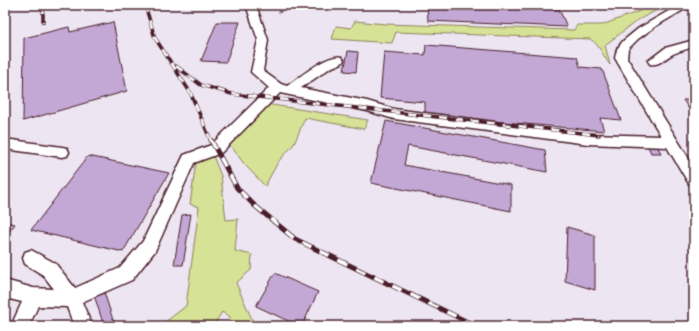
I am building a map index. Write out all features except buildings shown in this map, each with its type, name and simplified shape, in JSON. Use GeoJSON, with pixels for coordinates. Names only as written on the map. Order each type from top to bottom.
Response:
{"type":"FeatureCollection","features":[{"type":"Feature","properties":{"kind":"street"},"geometry":{"type":"LineString","coordinates":[[251,5],[263,40],[257,72],[284,89],[367,106],[394,114],[588,140],[672,142]]}},
{"type":"Feature","properties":{"kind":"street"},"geometry":{"type":"LineString","coordinates":[[687,5],[673,11],[651,25],[629,42],[624,48],[621,58],[694,180]]}},
{"type":"Feature","properties":{"kind":"street"},"geometry":{"type":"LineString","coordinates":[[654,61],[668,51],[694,43]]}},
{"type":"Feature","properties":{"kind":"street"},"geometry":{"type":"LineString","coordinates":[[5,289],[33,297],[72,298],[126,274],[150,246],[189,159],[216,149],[284,89],[326,65],[338,60]]}},
{"type":"Feature","properties":{"kind":"street"},"geometry":{"type":"LineString","coordinates":[[5,144],[62,152]]}},
{"type":"Feature","properties":{"kind":"street"},"geometry":{"type":"LineString","coordinates":[[31,258],[49,269],[72,298],[83,326]]}},
{"type":"Feature","properties":{"kind":"street"},"geometry":{"type":"LineString","coordinates":[[20,326],[33,297]]}},
{"type":"Feature","properties":{"kind":"shaded area"},"geometry":{"type":"Polygon","coordinates":[[[5,5],[694,5],[694,326],[5,326],[5,5]]]}},
{"type":"Feature","properties":{"kind":"green space"},"geometry":{"type":"Polygon","coordinates":[[[647,5],[667,5],[638,20],[605,45],[610,65],[599,47],[590,39],[396,32],[392,43],[332,39],[336,26],[351,28],[355,21],[385,24],[574,30],[577,25],[602,25],[640,11],[647,5]]]}},
{"type":"Feature","properties":{"kind":"green space"},"geometry":{"type":"Polygon","coordinates":[[[266,104],[368,120],[364,129],[305,118],[294,144],[278,162],[265,186],[245,165],[228,142],[266,104]]]}},
{"type":"Feature","properties":{"kind":"green space"},"geometry":{"type":"Polygon","coordinates":[[[213,156],[221,176],[226,220],[238,219],[235,251],[252,255],[251,270],[236,283],[255,326],[229,326],[230,317],[222,312],[213,326],[160,326],[186,306],[199,207],[190,204],[196,162],[213,156]]]}},
{"type":"Feature","properties":{"kind":"railway"},"geometry":{"type":"LineString","coordinates":[[43,5],[43,22]]}},
{"type":"Feature","properties":{"kind":"railway"},"geometry":{"type":"LineString","coordinates":[[145,5],[155,38],[190,92],[211,141]]}},
{"type":"Feature","properties":{"kind":"railway"},"geometry":{"type":"LineString","coordinates":[[280,11],[281,5]]}},
{"type":"Feature","properties":{"kind":"railway"},"geometry":{"type":"LineString","coordinates":[[176,66],[201,85],[232,94],[599,135]]}},
{"type":"Feature","properties":{"kind":"railway"},"geometry":{"type":"LineString","coordinates":[[211,140],[237,188],[254,205],[295,239],[476,326]]}}]}
